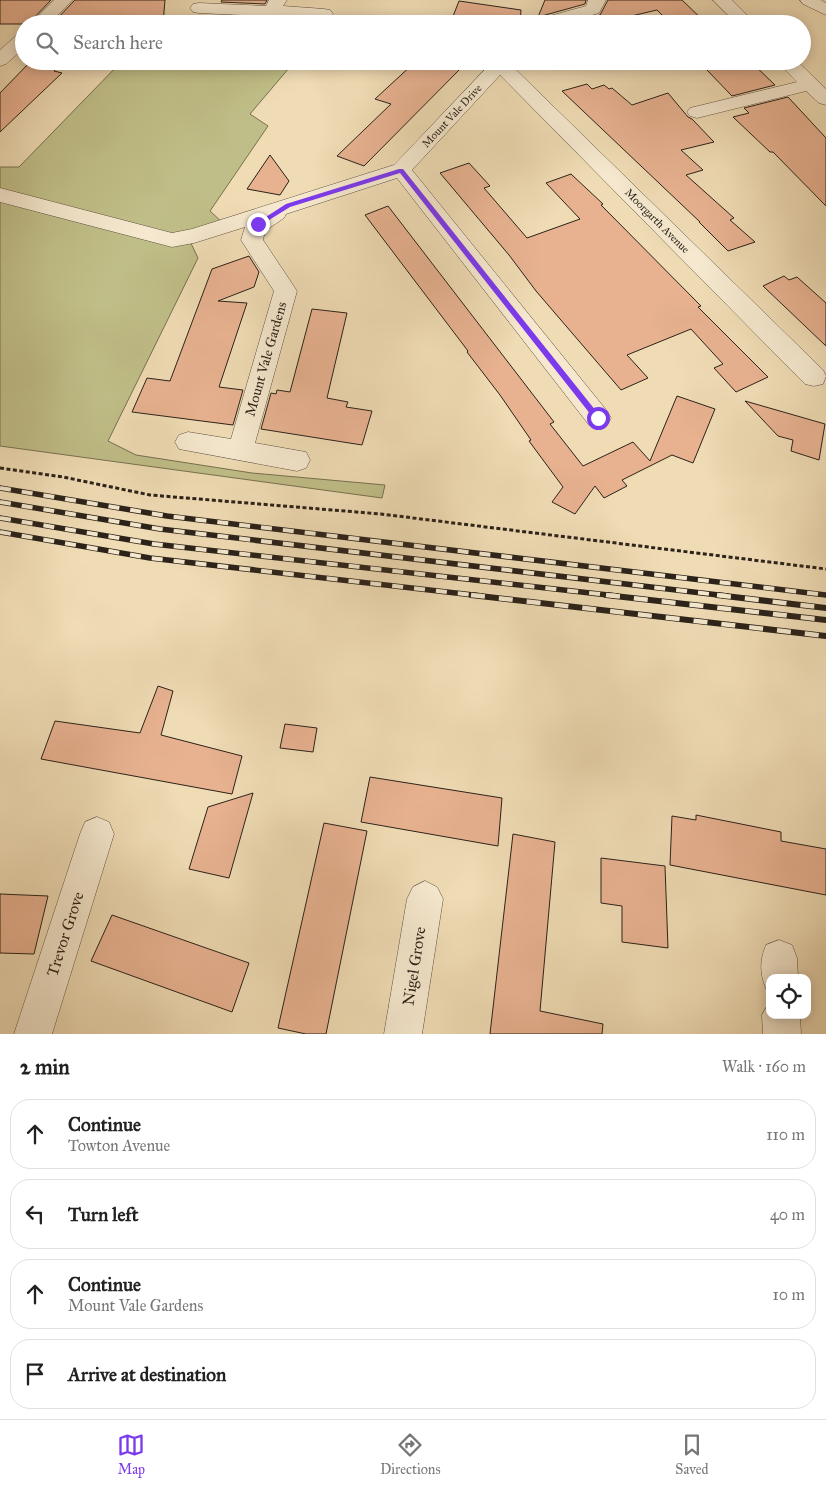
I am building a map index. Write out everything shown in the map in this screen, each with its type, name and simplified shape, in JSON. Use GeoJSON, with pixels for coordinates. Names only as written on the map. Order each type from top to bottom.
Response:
{"type":"FeatureCollection","features":[{"type":"Feature","properties":{"kind":"street"},"geometry":{"type":"LineString","coordinates":[[48,15],[64,0]]}},
{"type":"Feature","properties":{"kind":"street"},"geometry":{"type":"LineString","coordinates":[[572,15],[593,9],[597,0]]}},
{"type":"Feature","properties":{"kind":"street"},"geometry":{"type":"LineString","coordinates":[[724,2],[750,0]]}},
{"type":"Feature","properties":{"kind":"street"},"geometry":{"type":"LineString","coordinates":[[809,0],[826,10]]}},
{"type":"Feature","properties":{"kind":"street"},"geometry":{"type":"LineString","coordinates":[[724,2],[738,15]]}},
{"type":"Feature","properties":{"kind":"street"},"geometry":{"type":"LineString","coordinates":[[199,8],[274,6],[324,14]]}},
{"type":"Feature","properties":{"kind":"street"},"geometry":{"type":"LineString","coordinates":[[0,60],[15,46]]}},
{"type":"Feature","properties":{"kind":"street","name":"Mount Vale Drive"},"geometry":{"type":"LineString","coordinates":[[401,170],[495,70]]}},
{"type":"Feature","properties":{"kind":"street","name":"Moorgarth Avenue"},"geometry":{"type":"LineString","coordinates":[[509,70],[814,377]]}},
{"type":"Feature","properties":{"kind":"street"},"geometry":{"type":"LineString","coordinates":[[795,70],[826,99]]}},
{"type":"Feature","properties":{"kind":"street"},"geometry":{"type":"LineString","coordinates":[[698,112],[810,84]]}},
{"type":"Feature","properties":{"kind":"street"},"geometry":{"type":"LineString","coordinates":[[0,195],[172,240],[194,236],[401,170],[598,418]]}},
{"type":"Feature","properties":{"kind":"street","name":"Mount Vale Gardens"},"geometry":{"type":"LineString","coordinates":[[240,450],[286,291],[252,240],[252,232],[258,224],[288,206]]}},
{"type":"Feature","properties":{"kind":"street"},"geometry":{"type":"LineString","coordinates":[[188,442],[297,460]]}},
{"type":"Feature","properties":{"kind":"street","name":"Trevor Grove"},"geometry":{"type":"LineString","coordinates":[[33,1034],[97,834]]}},
{"type":"Feature","properties":{"kind":"street","name":"Nigel Grove"},"geometry":{"type":"LineString","coordinates":[[403,1034],[425,898]]}},
{"type":"Feature","properties":{"kind":"street"},"geometry":{"type":"LineString","coordinates":[[781,1019],[782,1034]]}},
{"type":"Feature","properties":{"kind":"path"},"geometry":{"type":"LineString","coordinates":[[0,468],[63,477],[150,496],[381,514],[826,569]]}},
{"type":"Feature","properties":{"kind":"shaded area"},"geometry":{"type":"Polygon","coordinates":[[[113,70],[287,70],[250,114],[268,126],[210,211],[224,224],[187,235],[198,258],[108,441],[136,455],[252,473],[385,485],[382,498],[0,446],[0,167],[19,167],[113,70]]]}},
{"type":"Feature","properties":{"kind":"building"},"geometry":{"type":"Polygon","coordinates":[[[0,0],[51,0],[37,15],[15,15],[15,24],[0,24],[0,0]]]}},
{"type":"Feature","properties":{"kind":"building"},"geometry":{"type":"Polygon","coordinates":[[[75,0],[165,0],[164,15],[61,15],[75,0]]]}},
{"type":"Feature","properties":{"kind":"building"},"geometry":{"type":"Polygon","coordinates":[[[222,0],[267,0],[265,4],[221,2],[222,0]]]}},
{"type":"Feature","properties":{"kind":"building"},"geometry":{"type":"Polygon","coordinates":[[[545,0],[586,0],[585,4],[539,15],[545,0]]]}},
{"type":"Feature","properties":{"kind":"building"},"geometry":{"type":"Polygon","coordinates":[[[608,0],[682,0],[698,15],[662,15],[657,10],[636,15],[600,15],[608,0]]]}},
{"type":"Feature","properties":{"kind":"building"},"geometry":{"type":"Polygon","coordinates":[[[459,1],[521,10],[521,15],[454,15],[459,1]]]}},
{"type":"Feature","properties":{"kind":"building"},"geometry":{"type":"Polygon","coordinates":[[[22,70],[55,70],[62,73],[0,132],[0,93],[22,70]]]}},
{"type":"Feature","properties":{"kind":"building"},"geometry":{"type":"Polygon","coordinates":[[[406,70],[459,70],[364,166],[337,156],[391,104],[375,99],[406,70]]]}},
{"type":"Feature","properties":{"kind":"building"},"geometry":{"type":"Polygon","coordinates":[[[707,70],[759,70],[775,85],[732,96],[707,70]]]}},
{"type":"Feature","properties":{"kind":"building"},"geometry":{"type":"Polygon","coordinates":[[[587,84],[592,89],[604,85],[609,89],[612,88],[632,105],[668,93],[688,117],[714,142],[681,150],[703,170],[686,175],[734,218],[730,220],[755,242],[728,251],[562,91],[587,84]]]}},
{"type":"Feature","properties":{"kind":"building"},"geometry":{"type":"Polygon","coordinates":[[[788,97],[826,138],[826,206],[773,152],[770,152],[733,117],[749,113],[744,108],[788,97]]]}},
{"type":"Feature","properties":{"kind":"building"},"geometry":{"type":"Polygon","coordinates":[[[270,155],[289,181],[280,195],[247,189],[270,155]]]}},
{"type":"Feature","properties":{"kind":"building"},"geometry":{"type":"Polygon","coordinates":[[[469,163],[490,186],[484,188],[527,238],[580,219],[546,183],[571,174],[603,204],[601,205],[701,306],[698,307],[768,377],[736,392],[714,368],[723,364],[691,329],[627,355],[648,378],[621,390],[536,291],[509,255],[440,173],[469,163]]]}},
{"type":"Feature","properties":{"kind":"building"},"geometry":{"type":"Polygon","coordinates":[[[388,206],[554,422],[550,424],[583,466],[633,442],[650,461],[677,396],[715,409],[693,463],[672,455],[622,480],[627,486],[604,498],[595,486],[575,514],[552,502],[563,487],[529,441],[531,440],[468,351],[365,215],[388,206]]]}},
{"type":"Feature","properties":{"kind":"building"},"geometry":{"type":"Polygon","coordinates":[[[249,256],[259,272],[254,287],[218,301],[247,303],[219,387],[243,390],[233,425],[132,412],[147,378],[170,381],[212,269],[249,256]]]}},
{"type":"Feature","properties":{"kind":"building"},"geometry":{"type":"Polygon","coordinates":[[[784,276],[789,280],[797,277],[826,303],[826,346],[763,286],[784,276]]]}},
{"type":"Feature","properties":{"kind":"building"},"geometry":{"type":"Polygon","coordinates":[[[312,309],[347,313],[327,398],[348,402],[346,407],[372,411],[362,445],[261,429],[271,393],[276,394],[277,390],[290,392],[312,309]]]}},
{"type":"Feature","properties":{"kind":"building"},"geometry":{"type":"Polygon","coordinates":[[[745,401],[825,424],[819,460],[791,451],[793,440],[778,436],[745,401]]]}},
{"type":"Feature","properties":{"kind":"building"},"geometry":{"type":"Polygon","coordinates":[[[158,686],[173,691],[161,735],[242,756],[232,794],[41,759],[55,721],[140,733],[158,686]]]}},
{"type":"Feature","properties":{"kind":"building"},"geometry":{"type":"Polygon","coordinates":[[[285,724],[317,728],[313,752],[280,748],[285,724]]]}},
{"type":"Feature","properties":{"kind":"building"},"geometry":{"type":"Polygon","coordinates":[[[370,777],[502,798],[498,846],[361,822],[370,777]]]}},
{"type":"Feature","properties":{"kind":"building"},"geometry":{"type":"Polygon","coordinates":[[[253,793],[229,878],[189,869],[208,807],[253,793]]]}},
{"type":"Feature","properties":{"kind":"building"},"geometry":{"type":"Polygon","coordinates":[[[696,815],[781,832],[781,841],[826,849],[826,895],[670,865],[672,816],[696,820],[696,815]]]}},
{"type":"Feature","properties":{"kind":"building"},"geometry":{"type":"Polygon","coordinates":[[[324,823],[367,831],[326,1034],[306,1034],[278,1028],[324,823]]]}},
{"type":"Feature","properties":{"kind":"building"},"geometry":{"type":"Polygon","coordinates":[[[513,834],[555,842],[540,1011],[603,1024],[602,1034],[490,1034],[513,834]]]}},
{"type":"Feature","properties":{"kind":"building"},"geometry":{"type":"Polygon","coordinates":[[[601,858],[665,866],[668,948],[622,942],[622,906],[601,903],[601,858]]]}},
{"type":"Feature","properties":{"kind":"building"},"geometry":{"type":"Polygon","coordinates":[[[0,894],[48,896],[34,954],[0,953],[0,894]]]}},
{"type":"Feature","properties":{"kind":"building"},"geometry":{"type":"Polygon","coordinates":[[[112,915],[249,963],[232,1012],[91,961],[112,915]]]}},
{"type":"Feature","properties":{"kind":"railway"},"geometry":{"type":"LineString","coordinates":[[0,488],[167,516],[826,595]]}},
{"type":"Feature","properties":{"kind":"railway"},"geometry":{"type":"LineString","coordinates":[[0,502],[160,529],[727,596]]}},
{"type":"Feature","properties":{"kind":"railway"},"geometry":{"type":"LineString","coordinates":[[0,518],[154,544],[617,596]]}},
{"type":"Feature","properties":{"kind":"railway"},"geometry":{"type":"LineString","coordinates":[[0,532],[150,558],[482,596]]}},
{"type":"Feature","properties":{"kind":"railway"},"geometry":{"type":"LineString","coordinates":[[471,595],[826,636]]}},
{"type":"Feature","properties":{"kind":"railway"},"geometry":{"type":"LineString","coordinates":[[606,595],[826,620]]}},
{"type":"Feature","properties":{"kind":"railway"},"geometry":{"type":"LineString","coordinates":[[717,595],[826,608]]}},
{"type":"Feature","properties":{"kind":"route"},"geometry":{"type":"LineString","coordinates":[[258,224],[288,206],[401,170],[598,418]]}}]}
